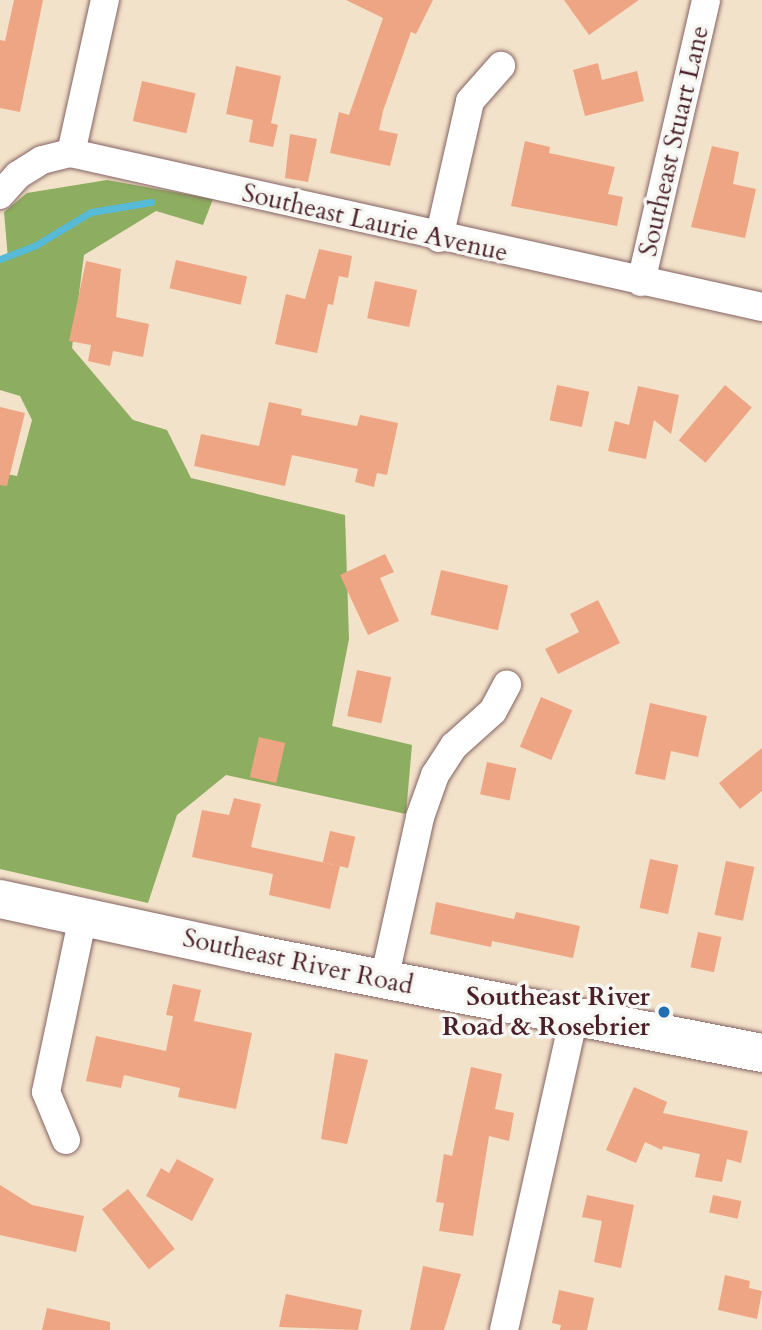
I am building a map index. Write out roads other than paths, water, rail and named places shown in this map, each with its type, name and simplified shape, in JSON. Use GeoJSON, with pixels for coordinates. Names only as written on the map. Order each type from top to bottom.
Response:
{"type":"FeatureCollection","features":[{"type":"Feature","properties":{"kind":"street"},"geometry":{"type":"LineString","coordinates":[[71,153],[106,0]]}},
{"type":"Feature","properties":{"kind":"street","name":"Southeast Stuart Lane"},"geometry":{"type":"LineString","coordinates":[[641,282],[706,0]]}},
{"type":"Feature","properties":{"kind":"street"},"geometry":{"type":"LineString","coordinates":[[439,238],[470,101],[502,66]]}},
{"type":"Feature","properties":{"kind":"street","name":"Southeast Laurie Avenue"},"geometry":{"type":"LineString","coordinates":[[0,195],[18,175],[42,160],[71,153],[439,238],[762,307]]}},
{"type":"Feature","properties":{"kind":"street"},"geometry":{"type":"LineString","coordinates":[[384,980],[420,817],[435,775],[454,746],[493,711],[507,685]]}},
{"type":"Feature","properties":{"kind":"street","name":"Southeast River Road"},"geometry":{"type":"LineString","coordinates":[[0,898],[384,980],[762,1053]]}},
{"type":"Feature","properties":{"kind":"street"},"geometry":{"type":"LineString","coordinates":[[66,1140],[46,1092],[83,917]]}},
{"type":"Feature","properties":{"kind":"street"},"geometry":{"type":"LineString","coordinates":[[504,1330],[574,1017]]}},
{"type":"Feature","properties":{"kind":"waterway"},"geometry":{"type":"LineString","coordinates":[[0,259],[36,245],[91,212],[151,202]]}},
{"type":"Feature","properties":{"kind":"place","name":"Southeast River Road & Rosebrier"},"geometry":{"type":"Point","coordinates":[664,1012]}}]}
